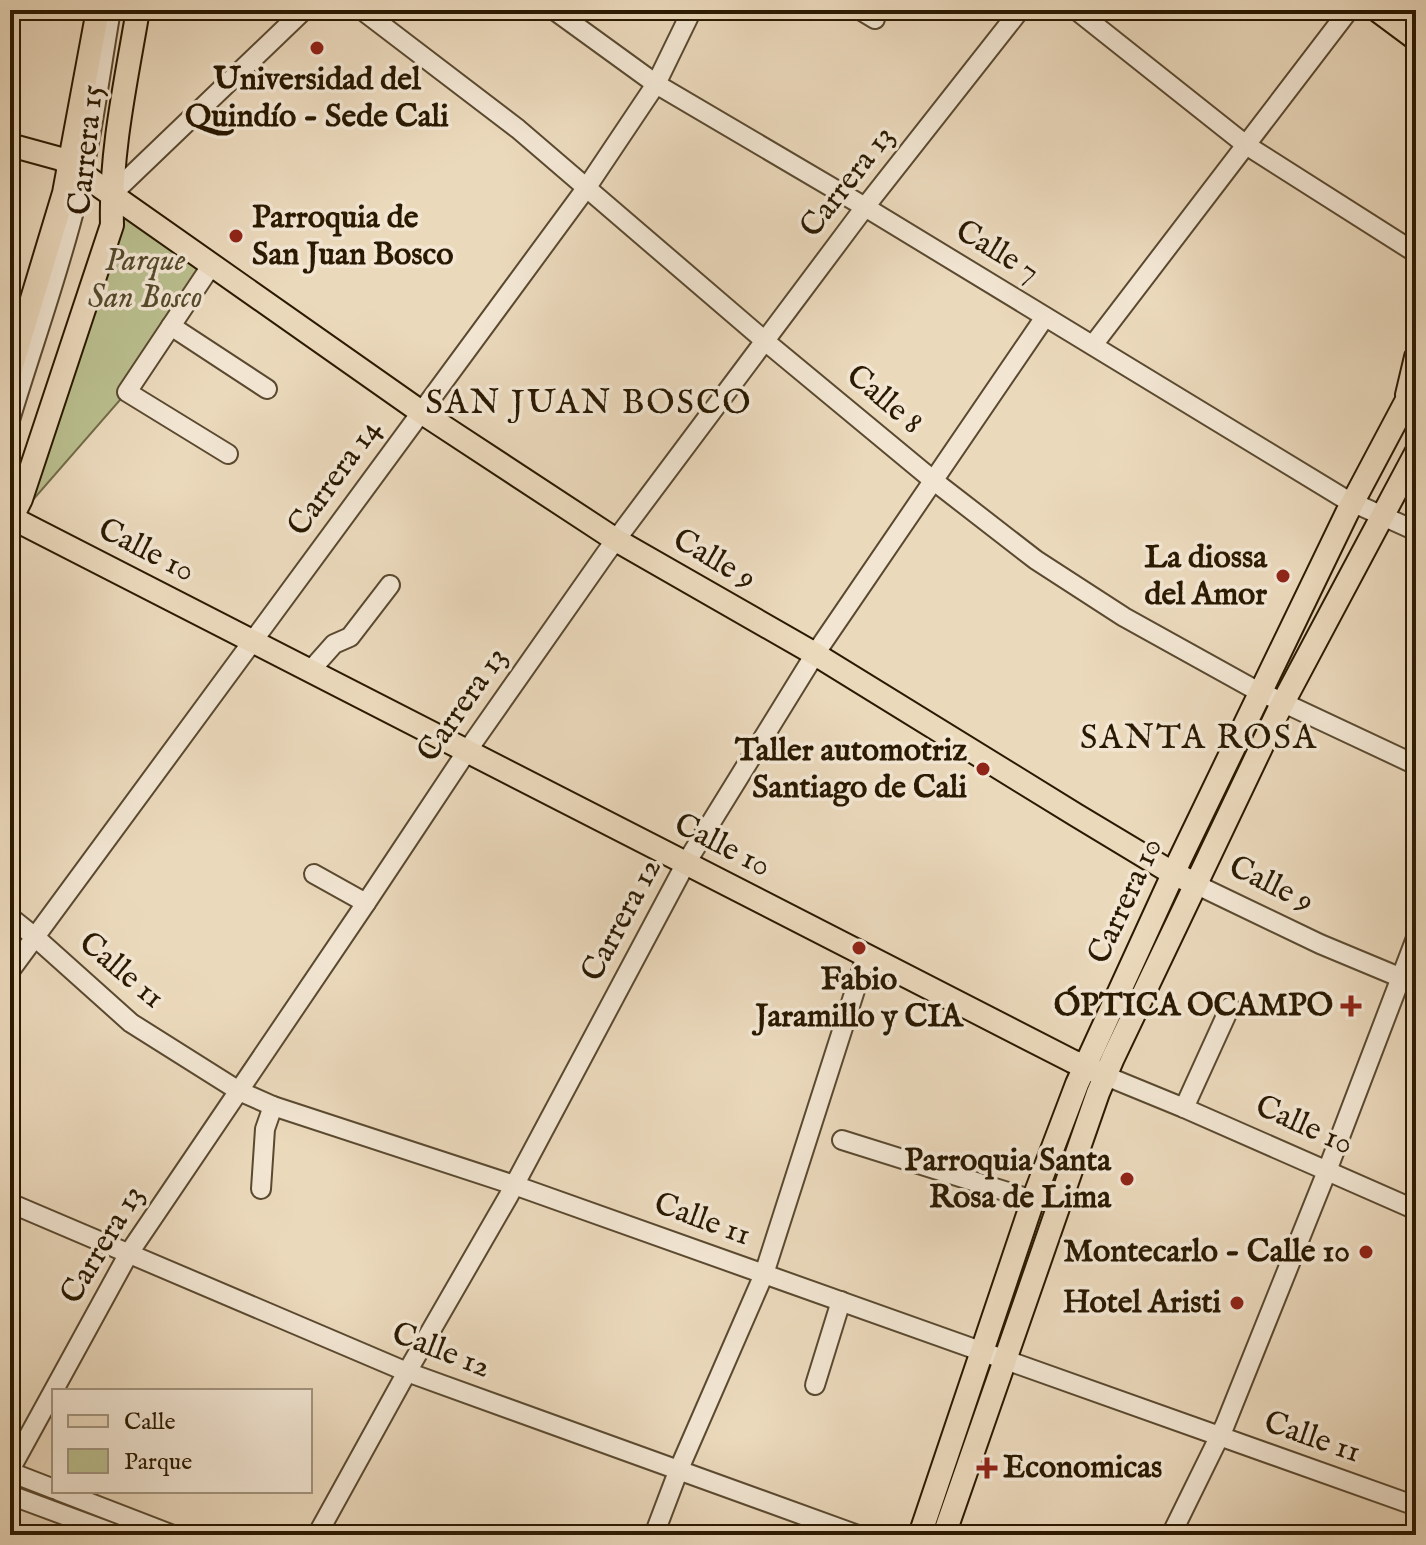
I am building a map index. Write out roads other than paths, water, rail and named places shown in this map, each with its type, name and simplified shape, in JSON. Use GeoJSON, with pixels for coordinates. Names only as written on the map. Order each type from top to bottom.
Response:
{"type":"FeatureCollection","features":[{"type":"Feature","properties":{"kind":"main road","name":"Carrera 15"},"geometry":{"type":"LineString","coordinates":[[10,372],[64,193],[76,169],[98,10]]}},
{"type":"Feature","properties":{"kind":"main road","name":"Carrera 15"},"geometry":{"type":"LineString","coordinates":[[10,514],[21,499],[112,225],[108,192],[138,10]]}},
{"type":"Feature","properties":{"kind":"main road"},"geometry":{"type":"LineString","coordinates":[[1377,10],[1416,39]]}},
{"type":"Feature","properties":{"kind":"main road","name":"Calle 9"},"geometry":{"type":"LineString","coordinates":[[10,145],[61,159],[421,412],[616,540],[815,654],[1076,815],[1195,884]]}},
{"type":"Feature","properties":{"kind":"main road","name":"Carrera 10"},"geometry":{"type":"LineString","coordinates":[[920,1535],[1033,1200],[1085,1067],[1174,873],[1413,375]]}},
{"type":"Feature","properties":{"kind":"main road","name":"Carrera 10"},"geometry":{"type":"LineString","coordinates":[[944,1535],[1106,1076],[1283,702],[1416,453]]}},
{"type":"Feature","properties":{"kind":"main road","name":"Calle 10"},"geometry":{"type":"LineString","coordinates":[[10,514],[310,671],[1106,1076]]}},
{"type":"Feature","properties":{"kind":"street"},"geometry":{"type":"LineString","coordinates":[[10,420],[66,242],[76,169],[89,144],[111,10]]}},
{"type":"Feature","properties":{"kind":"street"},"geometry":{"type":"LineString","coordinates":[[108,192],[107,153],[128,10]]}},
{"type":"Feature","properties":{"kind":"street"},"geometry":{"type":"LineString","coordinates":[[108,192],[304,10]]}},
{"type":"Feature","properties":{"kind":"street","name":"Calle 8"},"geometry":{"type":"LineString","coordinates":[[362,10],[518,129],[934,481],[1048,568],[1124,617],[1261,692],[1416,765]]}},
{"type":"Feature","properties":{"kind":"street","name":"Calle 7"},"geometry":{"type":"LineString","coordinates":[[554,10],[656,84],[1353,502],[1416,531]]}},
{"type":"Feature","properties":{"kind":"street","name":"Carrera 14"},"geometry":{"type":"LineString","coordinates":[[10,971],[587,187],[656,84],[692,10]]}},
{"type":"Feature","properties":{"kind":"street","name":"Carrera 13"},"geometry":{"type":"LineString","coordinates":[[55,1389],[129,1253],[467,751],[616,540],[865,207],[1020,10]]}},
{"type":"Feature","properties":{"kind":"street"},"geometry":{"type":"LineString","coordinates":[[1076,10],[1246,145],[1416,253]]}},
{"type":"Feature","properties":{"kind":"street"},"geometry":{"type":"LineString","coordinates":[[1093,345],[1349,10]]}},
{"type":"Feature","properties":{"kind":"street"},"geometry":{"type":"LineString","coordinates":[[211,266],[127,392],[228,454]]}},
{"type":"Feature","properties":{"kind":"street","name":"Carrera 12"},"geometry":{"type":"LineString","coordinates":[[317,1535],[514,1185],[686,863],[815,654],[1045,317]]}},
{"type":"Feature","properties":{"kind":"street"},"geometry":{"type":"LineString","coordinates":[[171,326],[267,389]]}},
{"type":"Feature","properties":{"kind":"street"},"geometry":{"type":"LineString","coordinates":[[310,671],[334,644],[350,637],[390,585]]}},
{"type":"Feature","properties":{"kind":"street"},"geometry":{"type":"LineString","coordinates":[[314,874],[366,903]]}},
{"type":"Feature","properties":{"kind":"street","name":"Calle 9"},"geometry":{"type":"LineString","coordinates":[[1195,884],[1306,938],[1409,981]]}},
{"type":"Feature","properties":{"kind":"street","name":"Calle 11"},"geometry":{"type":"LineString","coordinates":[[10,917],[131,1023],[239,1091],[273,1106],[514,1185],[1416,1506]]}},
{"type":"Feature","properties":{"kind":"street"},"geometry":{"type":"LineString","coordinates":[[1171,1535],[1219,1437],[1327,1171],[1409,981],[1416,938]]}},
{"type":"Feature","properties":{"kind":"street"},"geometry":{"type":"LineString","coordinates":[[654,1535],[679,1469],[764,1274],[866,956]]}},
{"type":"Feature","properties":{"kind":"street"},"geometry":{"type":"LineString","coordinates":[[1184,1108],[1230,1007]]}},
{"type":"Feature","properties":{"kind":"street","name":"Calle 10"},"geometry":{"type":"LineString","coordinates":[[1106,1076],[1416,1210]]}},
{"type":"Feature","properties":{"kind":"street"},"geometry":{"type":"LineString","coordinates":[[261,1189],[265,1129],[273,1106]]}},
{"type":"Feature","properties":{"kind":"street"},"geometry":{"type":"LineString","coordinates":[[842,1140],[1033,1200]]}},
{"type":"Feature","properties":{"kind":"street","name":"Calle 12"},"geometry":{"type":"LineString","coordinates":[[10,1203],[407,1372],[858,1535]]}},
{"type":"Feature","properties":{"kind":"street"},"geometry":{"type":"LineString","coordinates":[[815,1385],[841,1301]]}},
{"type":"Feature","properties":{"kind":"street","name":"Carrera 13"},"geometry":{"type":"LineString","coordinates":[[10,1471],[52,1394]]}},
{"type":"Feature","properties":{"kind":"street"},"geometry":{"type":"LineString","coordinates":[[10,1471],[52,1488]]}},
{"type":"Feature","properties":{"kind":"street"},"geometry":{"type":"LineString","coordinates":[[65,1493],[173,1535]]}},
{"type":"Feature","properties":{"kind":"street"},"geometry":{"type":"LineString","coordinates":[[10,1495],[118,1535]]}},
{"type":"Feature","properties":{"kind":"place","name":"Universidad del Quindío - Sede Cali"},"geometry":{"type":"Point","coordinates":[317,48]}},
{"type":"Feature","properties":{"kind":"place","name":"Parroquia de San Juan Bosco"},"geometry":{"type":"Point","coordinates":[236,236]}},
{"type":"Feature","properties":{"kind":"place","name":"La diossa del Amor"},"geometry":{"type":"Point","coordinates":[1283,576]}},
{"type":"Feature","properties":{"kind":"place","name":"Taller automotriz Santiago de Cali"},"geometry":{"type":"Point","coordinates":[983,769]}},
{"type":"Feature","properties":{"kind":"place","name":"Fabio Jaramillo y CIA"},"geometry":{"type":"Point","coordinates":[859,948]}},
{"type":"Feature","properties":{"kind":"place","name":"ÓPTICA OCAMPO"},"geometry":{"type":"Point","coordinates":[1351,1006]}},
{"type":"Feature","properties":{"kind":"place","name":"Parroquia Santa Rosa de Lima"},"geometry":{"type":"Point","coordinates":[1127,1179]}},
{"type":"Feature","properties":{"kind":"place","name":"Montecarlo - Calle 10"},"geometry":{"type":"Point","coordinates":[1366,1252]}},
{"type":"Feature","properties":{"kind":"place","name":"Hotel Aristi"},"geometry":{"type":"Point","coordinates":[1237,1303]}},
{"type":"Feature","properties":{"kind":"place","name":"Economicas"},"geometry":{"type":"Point","coordinates":[987,1468]}},
{"type":"Feature","properties":{"kind":"district","name":"SAN JUAN BOSCO"},"geometry":{"type":"Point","coordinates":[589,403]}},
{"type":"Feature","properties":{"kind":"district","name":"SANTA ROSA"},"geometry":{"type":"Point","coordinates":[1199,738]}},
{"type":"Feature","properties":{"kind":"park label","name":"Parque San Bosco"},"geometry":{"type":"Point","coordinates":[145,280]}}]}
